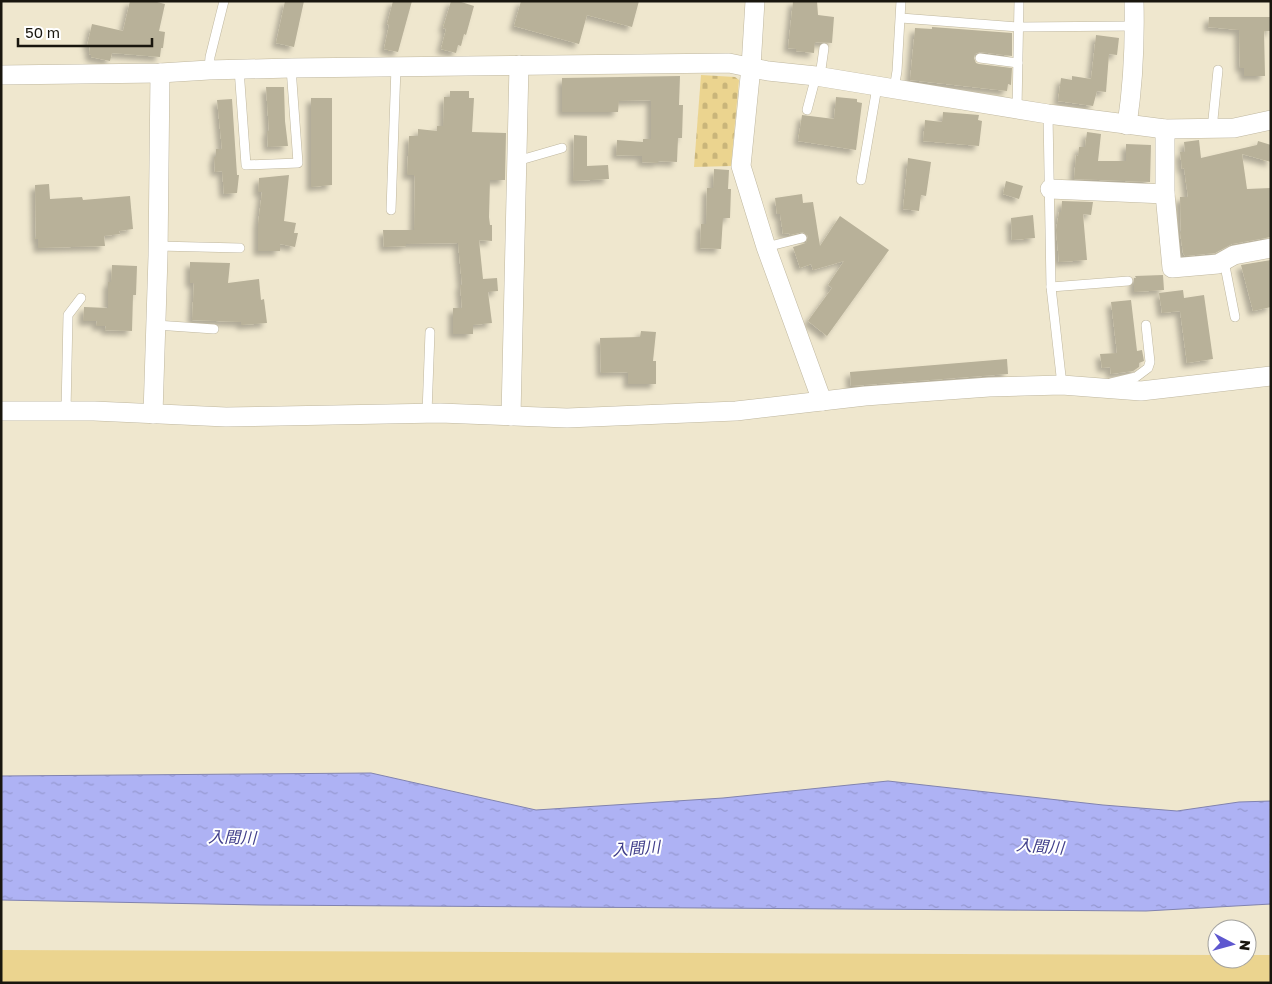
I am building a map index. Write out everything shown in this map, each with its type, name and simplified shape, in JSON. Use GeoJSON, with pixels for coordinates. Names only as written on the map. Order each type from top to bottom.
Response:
{"type":"FeatureCollection","features":[{"type":"Feature","properties":{"kind":"street"},"geometry":{"type":"LineString","coordinates":[[755,1],[742,166],[766,247],[822,401]]}},
{"type":"Feature","properties":{"kind":"street"},"geometry":{"type":"LineString","coordinates":[[1127,125],[1130,107],[1135,26],[1134,1]]}},
{"type":"Feature","properties":{"kind":"street"},"geometry":{"type":"LineString","coordinates":[[1,75],[160,73],[291,68],[729,63],[768,71],[818,76],[1048,114],[1166,130],[1234,128],[1271,120]]}},
{"type":"Feature","properties":{"kind":"street"},"geometry":{"type":"LineString","coordinates":[[511,416],[519,65]]}},
{"type":"Feature","properties":{"kind":"street"},"geometry":{"type":"LineString","coordinates":[[154,414],[160,73]]}},
{"type":"Feature","properties":{"kind":"street"},"geometry":{"type":"LineString","coordinates":[[1166,130],[1165,194],[1172,268],[1218,264],[1234,255],[1271,248]]}},
{"type":"Feature","properties":{"kind":"street"},"geometry":{"type":"LineString","coordinates":[[1050,189],[1165,194]]}},
{"type":"Feature","properties":{"kind":"street"},"geometry":{"type":"LineString","coordinates":[[1,411],[66,411],[226,417],[427,413],[567,418],[726,411],[988,387],[1062,385],[1104,387],[1141,392],[1271,376]]}},
{"type":"Feature","properties":{"kind":"lane"},"geometry":{"type":"LineString","coordinates":[[209,70],[210,57],[224,1]]}},
{"type":"Feature","properties":{"kind":"lane"},"geometry":{"type":"LineString","coordinates":[[861,180],[886,88],[898,71],[901,1]]}},
{"type":"Feature","properties":{"kind":"lane"},"geometry":{"type":"LineString","coordinates":[[1017,109],[1019,1]]}},
{"type":"Feature","properties":{"kind":"lane"},"geometry":{"type":"LineString","coordinates":[[901,18],[1019,27],[1135,26]]}},
{"type":"Feature","properties":{"kind":"lane"},"geometry":{"type":"LineString","coordinates":[[807,110],[818,76],[824,48]]}},
{"type":"Feature","properties":{"kind":"lane"},"geometry":{"type":"LineString","coordinates":[[980,58],[1018,63]]}},
{"type":"Feature","properties":{"kind":"lane"},"geometry":{"type":"LineString","coordinates":[[391,210],[396,67]]}},
{"type":"Feature","properties":{"kind":"lane"},"geometry":{"type":"LineString","coordinates":[[239,69],[246,165],[298,162],[291,68]]}},
{"type":"Feature","properties":{"kind":"lane"},"geometry":{"type":"LineString","coordinates":[[1212,128],[1218,70]]}},
{"type":"Feature","properties":{"kind":"lane"},"geometry":{"type":"LineString","coordinates":[[1048,114],[1051,287],[1062,385]]}},
{"type":"Feature","properties":{"kind":"lane"},"geometry":{"type":"LineString","coordinates":[[517,161],[562,148]]}},
{"type":"Feature","properties":{"kind":"lane"},"geometry":{"type":"LineString","coordinates":[[766,247],[802,238]]}},
{"type":"Feature","properties":{"kind":"lane"},"geometry":{"type":"LineString","coordinates":[[158,246],[240,248]]}},
{"type":"Feature","properties":{"kind":"lane"},"geometry":{"type":"LineString","coordinates":[[1224,261],[1235,317]]}},
{"type":"Feature","properties":{"kind":"lane"},"geometry":{"type":"LineString","coordinates":[[1051,287],[1128,281]]}},
{"type":"Feature","properties":{"kind":"lane"},"geometry":{"type":"LineString","coordinates":[[66,411],[68,315],[81,298]]}},
{"type":"Feature","properties":{"kind":"lane"},"geometry":{"type":"LineString","coordinates":[[1104,387],[1113,382],[1136,377],[1148,368],[1150,362],[1146,324]]}},
{"type":"Feature","properties":{"kind":"lane"},"geometry":{"type":"LineString","coordinates":[[156,325],[214,329]]}},
{"type":"Feature","properties":{"kind":"lane"},"geometry":{"type":"LineString","coordinates":[[427,413],[430,332]]}},
{"type":"Feature","properties":{"kind":"green space"},"geometry":{"type":"Polygon","coordinates":[[[701,75],[735,77],[739,80],[731,166],[694,167],[701,75]]]}},
{"type":"Feature","properties":{"kind":"green space"},"geometry":{"type":"Polygon","coordinates":[[[1,950],[1207,955],[1207,969],[1257,969],[1257,955],[1271,955],[1271,983],[1,983],[1,950]]]}},
{"type":"Feature","properties":{"kind":"water","name":"入間川"},"geometry":{"type":"Polygon","coordinates":[[[371,773],[536,810],[723,798],[888,781],[1103,805],[1177,811],[1239,802],[1271,801],[1271,904],[1146,911],[260,905],[1,900],[1,776],[371,773]]]}},
{"type":"Feature","properties":{"kind":"building"},"geometry":{"type":"Polygon","coordinates":[[[130,1],[153,1],[165,4],[159,31],[165,32],[160,57],[112,53],[110,61],[91,57],[89,54],[90,47],[87,46],[92,24],[123,31],[130,1]]]}},
{"type":"Feature","properties":{"kind":"building"},"geometry":{"type":"Polygon","coordinates":[[[285,1],[304,1],[294,47],[276,43],[285,1]]]}},
{"type":"Feature","properties":{"kind":"building"},"geometry":{"type":"Polygon","coordinates":[[[393,1],[412,1],[398,52],[384,49],[389,25],[387,24],[393,1]]]}},
{"type":"Feature","properties":{"kind":"building"},"geometry":{"type":"Polygon","coordinates":[[[451,1],[474,6],[466,35],[464,34],[461,46],[458,45],[456,53],[441,49],[446,29],[443,28],[451,1]]]}},
{"type":"Feature","properties":{"kind":"building"},"geometry":{"type":"Polygon","coordinates":[[[521,1],[639,1],[632,27],[587,15],[579,44],[514,26],[521,1]]]}},
{"type":"Feature","properties":{"kind":"building"},"geometry":{"type":"Polygon","coordinates":[[[793,1],[817,1],[818,15],[834,17],[832,43],[815,42],[814,53],[788,48],[793,1]]]}},
{"type":"Feature","properties":{"kind":"building"},"geometry":{"type":"Polygon","coordinates":[[[1209,17],[1271,17],[1271,31],[1264,31],[1265,76],[1244,76],[1244,68],[1240,68],[1239,30],[1208,27],[1209,17]]]}},
{"type":"Feature","properties":{"kind":"building"},"geometry":{"type":"Polygon","coordinates":[[[932,27],[1012,33],[1012,56],[980,52],[975,54],[974,58],[976,63],[979,64],[1012,68],[1011,85],[1008,84],[1007,91],[910,80],[915,28],[932,29],[932,27]]]}},
{"type":"Feature","properties":{"kind":"building"},"geometry":{"type":"Polygon","coordinates":[[[1096,35],[1119,38],[1117,55],[1109,54],[1106,92],[1097,91],[1093,106],[1058,101],[1061,78],[1072,80],[1072,76],[1091,79],[1096,35]]]}},
{"type":"Feature","properties":{"kind":"building"},"geometry":{"type":"Polygon","coordinates":[[[680,76],[679,105],[683,105],[682,138],[678,138],[677,162],[642,162],[642,156],[616,155],[617,140],[643,142],[643,139],[651,139],[651,100],[619,101],[618,112],[562,112],[562,78],[680,76]]]}},
{"type":"Feature","properties":{"kind":"building"},"geometry":{"type":"Polygon","coordinates":[[[266,87],[284,87],[288,146],[268,147],[267,131],[269,131],[266,87]]]}},
{"type":"Feature","properties":{"kind":"building"},"geometry":{"type":"Polygon","coordinates":[[[450,91],[469,91],[469,98],[474,98],[472,132],[506,133],[505,180],[490,180],[489,217],[490,225],[492,225],[492,241],[479,240],[483,279],[497,278],[498,291],[488,292],[492,323],[473,325],[473,334],[453,334],[453,308],[462,308],[458,243],[406,244],[406,246],[384,247],[383,230],[414,230],[415,175],[407,175],[409,136],[418,136],[418,129],[437,131],[437,126],[443,126],[444,97],[450,97],[450,91]]]}},
{"type":"Feature","properties":{"kind":"building"},"geometry":{"type":"Polygon","coordinates":[[[836,97],[857,99],[857,102],[862,103],[856,150],[798,141],[802,115],[834,119],[836,97]]]}},
{"type":"Feature","properties":{"kind":"building"},"geometry":{"type":"Polygon","coordinates":[[[311,98],[332,98],[332,185],[311,187],[311,98]]]}},
{"type":"Feature","properties":{"kind":"building"},"geometry":{"type":"Polygon","coordinates":[[[232,99],[237,175],[239,175],[237,193],[224,194],[222,171],[215,172],[214,157],[216,157],[216,149],[222,149],[217,100],[232,99]]]}},
{"type":"Feature","properties":{"kind":"building"},"geometry":{"type":"Polygon","coordinates":[[[943,112],[979,115],[978,120],[982,121],[979,146],[923,141],[925,120],[942,122],[943,112]]]}},
{"type":"Feature","properties":{"kind":"building"},"geometry":{"type":"Polygon","coordinates":[[[1087,132],[1101,134],[1098,161],[1126,161],[1126,144],[1151,145],[1150,182],[1074,179],[1076,155],[1078,156],[1079,147],[1085,147],[1087,132]]]}},
{"type":"Feature","properties":{"kind":"building"},"geometry":{"type":"Polygon","coordinates":[[[574,135],[587,136],[587,166],[608,165],[609,179],[573,181],[574,135]]]}},
{"type":"Feature","properties":{"kind":"building"},"geometry":{"type":"Polygon","coordinates":[[[1199,140],[1201,158],[1257,145],[1258,141],[1271,145],[1271,162],[1242,154],[1247,189],[1271,188],[1271,237],[1232,244],[1215,253],[1185,256],[1180,232],[1180,197],[1188,197],[1180,152],[1185,152],[1184,142],[1199,140]]]}},
{"type":"Feature","properties":{"kind":"building"},"geometry":{"type":"Polygon","coordinates":[[[908,158],[931,162],[926,196],[921,195],[919,211],[903,209],[908,158]]]}},
{"type":"Feature","properties":{"kind":"building"},"geometry":{"type":"Polygon","coordinates":[[[714,169],[729,170],[728,189],[731,189],[730,218],[723,218],[721,249],[700,248],[701,224],[706,224],[707,188],[713,188],[714,169]]]}},
{"type":"Feature","properties":{"kind":"building"},"geometry":{"type":"Polygon","coordinates":[[[289,175],[284,221],[296,223],[294,233],[298,233],[295,247],[280,244],[280,251],[258,251],[258,224],[262,192],[258,192],[259,178],[289,175]]]}},
{"type":"Feature","properties":{"kind":"building"},"geometry":{"type":"Polygon","coordinates":[[[1006,181],[1023,186],[1019,199],[1003,194],[1006,181]]]}},
{"type":"Feature","properties":{"kind":"building"},"geometry":{"type":"Polygon","coordinates":[[[49,184],[50,199],[82,197],[83,200],[130,196],[133,229],[119,231],[120,234],[104,236],[105,246],[38,248],[38,239],[36,239],[35,185],[49,184]]]}},
{"type":"Feature","properties":{"kind":"building"},"geometry":{"type":"Polygon","coordinates":[[[802,194],[803,203],[813,202],[820,246],[840,216],[889,250],[827,336],[808,321],[832,288],[828,285],[844,261],[813,270],[811,264],[800,268],[793,247],[806,243],[808,236],[803,232],[790,235],[789,233],[783,234],[780,214],[777,214],[775,198],[802,194]]]}},
{"type":"Feature","properties":{"kind":"building"},"geometry":{"type":"Polygon","coordinates":[[[1062,201],[1093,202],[1091,215],[1083,214],[1087,260],[1059,262],[1056,230],[1062,201]]]}},
{"type":"Feature","properties":{"kind":"building"},"geometry":{"type":"Polygon","coordinates":[[[1033,215],[1035,238],[1012,240],[1011,218],[1033,215]]]}},
{"type":"Feature","properties":{"kind":"building"},"geometry":{"type":"Polygon","coordinates":[[[1271,260],[1271,307],[1253,311],[1241,265],[1271,260]]]}},
{"type":"Feature","properties":{"kind":"building"},"geometry":{"type":"Polygon","coordinates":[[[190,262],[230,263],[228,283],[259,279],[261,300],[264,299],[267,323],[241,325],[241,322],[192,320],[194,283],[190,283],[190,262]]]}},
{"type":"Feature","properties":{"kind":"building"},"geometry":{"type":"Polygon","coordinates":[[[112,265],[137,266],[136,295],[133,295],[132,331],[105,330],[106,326],[96,326],[97,321],[83,321],[84,307],[108,308],[108,282],[111,282],[112,265]]]}},
{"type":"Feature","properties":{"kind":"building"},"geometry":{"type":"Polygon","coordinates":[[[1163,275],[1164,290],[1134,292],[1135,276],[1163,275]]]}},
{"type":"Feature","properties":{"kind":"building"},"geometry":{"type":"Polygon","coordinates":[[[1183,290],[1184,298],[1204,295],[1213,359],[1187,363],[1180,311],[1162,313],[1159,293],[1183,290]]]}},
{"type":"Feature","properties":{"kind":"building"},"geometry":{"type":"Polygon","coordinates":[[[1131,300],[1137,351],[1142,350],[1144,361],[1139,363],[1139,367],[1133,371],[1111,374],[1110,367],[1102,368],[1100,354],[1117,353],[1111,302],[1131,300]]]}},
{"type":"Feature","properties":{"kind":"building"},"geometry":{"type":"Polygon","coordinates":[[[641,331],[656,332],[653,361],[656,361],[656,384],[628,384],[628,372],[601,373],[600,338],[640,337],[641,331]]]}},
{"type":"Feature","properties":{"kind":"building"},"geometry":{"type":"Polygon","coordinates":[[[1007,359],[1008,374],[851,386],[850,372],[1007,359]]]}}]}
